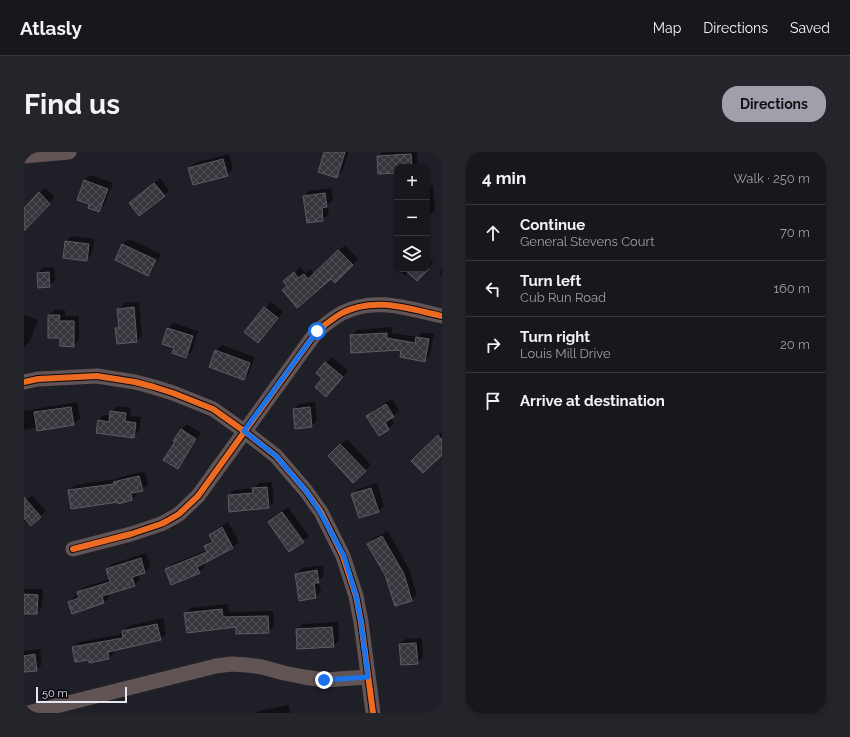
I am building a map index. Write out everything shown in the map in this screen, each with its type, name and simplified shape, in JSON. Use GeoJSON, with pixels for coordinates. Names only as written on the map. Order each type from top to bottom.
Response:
{"type":"FeatureCollection","features":[{"type":"Feature","properties":{"kind":"street"},"geometry":{"type":"LineString","coordinates":[[24,156],[69,152]]}},
{"type":"Feature","properties":{"kind":"street"},"geometry":{"type":"LineString","coordinates":[[73,549],[131,534],[161,524],[179,514],[198,496],[317,331],[330,320],[343,313],[370,304],[391,305],[442,316]]}},
{"type":"Feature","properties":{"kind":"street"},"geometry":{"type":"LineString","coordinates":[[24,382],[38,379],[97,376],[134,382],[173,393],[213,409],[276,456],[306,491],[320,512],[344,556],[356,596],[361,622],[373,713]]}},
{"type":"Feature","properties":{"kind":"street"},"geometry":{"type":"LineString","coordinates":[[28,713],[216,666],[231,664],[262,666],[284,673],[324,680],[368,677]]}},
{"type":"Feature","properties":{"kind":"building"},"geometry":{"type":"Polygon","coordinates":[[[324,152],[345,152],[337,178],[318,172],[324,152]]]}},
{"type":"Feature","properties":{"kind":"building"},"geometry":{"type":"Polygon","coordinates":[[[411,154],[412,164],[394,164],[394,173],[378,174],[377,156],[411,154]]]}},
{"type":"Feature","properties":{"kind":"building"},"geometry":{"type":"Polygon","coordinates":[[[223,159],[228,176],[193,185],[188,168],[223,159]]]}},
{"type":"Feature","properties":{"kind":"building"},"geometry":{"type":"Polygon","coordinates":[[[84,180],[108,189],[99,212],[88,208],[89,204],[77,200],[84,180]]]}},
{"type":"Feature","properties":{"kind":"building"},"geometry":{"type":"Polygon","coordinates":[[[154,183],[165,196],[139,216],[129,203],[154,183]]]}},
{"type":"Feature","properties":{"kind":"building"},"geometry":{"type":"Polygon","coordinates":[[[39,192],[50,204],[24,231],[24,208],[39,192]]]}},
{"type":"Feature","properties":{"kind":"building"},"geometry":{"type":"Polygon","coordinates":[[[325,193],[327,207],[322,208],[323,221],[307,223],[303,196],[325,193]]]}},
{"type":"Feature","properties":{"kind":"building"},"geometry":{"type":"Polygon","coordinates":[[[65,241],[89,244],[87,261],[63,258],[65,241]]]}},
{"type":"Feature","properties":{"kind":"building"},"geometry":{"type":"Polygon","coordinates":[[[122,244],[156,260],[148,276],[115,260],[122,244]]]}},
{"type":"Feature","properties":{"kind":"building"},"geometry":{"type":"Polygon","coordinates":[[[338,250],[353,265],[335,283],[331,279],[297,308],[282,290],[287,286],[283,281],[294,272],[298,278],[304,274],[308,279],[338,250]]]}},
{"type":"Feature","properties":{"kind":"building"},"geometry":{"type":"Polygon","coordinates":[[[49,272],[50,287],[38,288],[37,273],[49,272]]]}},
{"type":"Feature","properties":{"kind":"building"},"geometry":{"type":"Polygon","coordinates":[[[407,272],[426,272],[417,281],[407,272]]]}},
{"type":"Feature","properties":{"kind":"building"},"geometry":{"type":"Polygon","coordinates":[[[134,307],[137,342],[117,344],[115,328],[119,328],[117,309],[134,307]]]}},
{"type":"Feature","properties":{"kind":"building"},"geometry":{"type":"Polygon","coordinates":[[[264,307],[278,318],[258,343],[244,332],[264,307]]]}},
{"type":"Feature","properties":{"kind":"building"},"geometry":{"type":"Polygon","coordinates":[[[48,315],[60,315],[59,321],[74,321],[74,347],[60,346],[60,338],[48,338],[48,315]]]}},
{"type":"Feature","properties":{"kind":"building"},"geometry":{"type":"Polygon","coordinates":[[[167,328],[193,336],[186,358],[172,353],[174,348],[162,344],[167,328]]]}},
{"type":"Feature","properties":{"kind":"building"},"geometry":{"type":"Polygon","coordinates":[[[387,333],[387,338],[415,343],[416,337],[429,339],[425,362],[400,357],[401,350],[351,353],[350,335],[387,333]]]}},
{"type":"Feature","properties":{"kind":"building"},"geometry":{"type":"Polygon","coordinates":[[[215,350],[250,363],[244,380],[209,367],[215,350]]]}},
{"type":"Feature","properties":{"kind":"building"},"geometry":{"type":"Polygon","coordinates":[[[325,362],[343,377],[326,397],[315,387],[322,378],[316,373],[325,362]]]}},
{"type":"Feature","properties":{"kind":"building"},"geometry":{"type":"Polygon","coordinates":[[[386,404],[394,417],[385,422],[389,430],[379,436],[366,416],[386,404]]]}},
{"type":"Feature","properties":{"kind":"building"},"geometry":{"type":"Polygon","coordinates":[[[71,407],[74,425],[37,431],[34,412],[71,407]]]}},
{"type":"Feature","properties":{"kind":"building"},"geometry":{"type":"Polygon","coordinates":[[[310,407],[312,427],[295,429],[293,409],[310,407]]]}},
{"type":"Feature","properties":{"kind":"building"},"geometry":{"type":"Polygon","coordinates":[[[110,411],[126,413],[125,421],[136,423],[134,438],[96,433],[98,420],[109,422],[110,411]]]}},
{"type":"Feature","properties":{"kind":"building"},"geometry":{"type":"Polygon","coordinates":[[[181,429],[196,439],[178,469],[163,460],[175,442],[173,441],[181,429]]]}},
{"type":"Feature","properties":{"kind":"building"},"geometry":{"type":"Polygon","coordinates":[[[438,435],[442,440],[442,455],[423,473],[411,461],[438,435]]]}},
{"type":"Feature","properties":{"kind":"building"},"geometry":{"type":"Polygon","coordinates":[[[340,444],[366,471],[353,483],[328,456],[340,444]]]}},
{"type":"Feature","properties":{"kind":"building"},"geometry":{"type":"Polygon","coordinates":[[[139,476],[143,491],[131,493],[132,500],[118,504],[118,502],[71,509],[68,490],[114,484],[113,482],[139,476]]]}},
{"type":"Feature","properties":{"kind":"building"},"geometry":{"type":"Polygon","coordinates":[[[267,487],[269,508],[229,512],[228,495],[253,493],[252,488],[267,487]]]}},
{"type":"Feature","properties":{"kind":"building"},"geometry":{"type":"Polygon","coordinates":[[[371,488],[379,512],[359,518],[351,494],[371,488]]]}},
{"type":"Feature","properties":{"kind":"building"},"geometry":{"type":"Polygon","coordinates":[[[24,497],[41,517],[31,526],[24,518],[24,497]]]}},
{"type":"Feature","properties":{"kind":"building"},"geometry":{"type":"Polygon","coordinates":[[[282,512],[304,542],[289,552],[268,522],[282,512]]]}},
{"type":"Feature","properties":{"kind":"building"},"geometry":{"type":"Polygon","coordinates":[[[222,527],[233,548],[197,567],[200,573],[171,585],[165,569],[207,552],[204,546],[213,542],[209,535],[222,527]]]}},
{"type":"Feature","properties":{"kind":"building"},"geometry":{"type":"Polygon","coordinates":[[[382,536],[404,574],[412,601],[395,606],[385,575],[367,544],[382,536]]]}},
{"type":"Feature","properties":{"kind":"building"},"geometry":{"type":"Polygon","coordinates":[[[141,558],[145,573],[132,577],[135,586],[102,596],[104,603],[72,614],[68,602],[79,598],[77,592],[110,582],[106,569],[141,558]]]}},
{"type":"Feature","properties":{"kind":"building"},"geometry":{"type":"Polygon","coordinates":[[[317,570],[319,583],[314,583],[316,598],[299,601],[295,574],[317,570]]]}},
{"type":"Feature","properties":{"kind":"building"},"geometry":{"type":"Polygon","coordinates":[[[24,594],[38,595],[37,614],[24,614],[24,594]]]}},
{"type":"Feature","properties":{"kind":"building"},"geometry":{"type":"Polygon","coordinates":[[[222,609],[223,617],[268,616],[269,633],[236,634],[236,627],[187,633],[184,613],[222,609]]]}},
{"type":"Feature","properties":{"kind":"building"},"geometry":{"type":"Polygon","coordinates":[[[157,624],[161,640],[108,652],[109,659],[89,663],[89,660],[75,662],[72,647],[123,638],[122,631],[157,624]]]}},
{"type":"Feature","properties":{"kind":"building"},"geometry":{"type":"Polygon","coordinates":[[[332,627],[334,647],[297,649],[296,629],[332,627]]]}},
{"type":"Feature","properties":{"kind":"building"},"geometry":{"type":"Polygon","coordinates":[[[416,643],[418,664],[401,665],[399,644],[416,643]]]}},
{"type":"Feature","properties":{"kind":"building"},"geometry":{"type":"Polygon","coordinates":[[[35,654],[37,671],[24,672],[24,656],[35,654]]]}},
{"type":"Feature","properties":{"kind":"cycle path"},"geometry":{"type":"LineString","coordinates":[[73,549],[131,534],[161,524],[179,514],[198,496],[317,331],[332,319],[354,308],[367,305],[405,307],[442,316]]}},
{"type":"Feature","properties":{"kind":"cycle path"},"geometry":{"type":"LineString","coordinates":[[24,382],[38,379],[97,376],[135,382],[154,387],[213,409],[276,456],[306,491],[321,512],[343,556],[356,596],[361,622],[373,713]]}},
{"type":"Feature","properties":{"kind":"route"},"geometry":{"type":"LineString","coordinates":[[317,331],[244,431],[276,456],[306,491],[320,512],[344,556],[356,596],[368,677],[324,680]]}}]}
